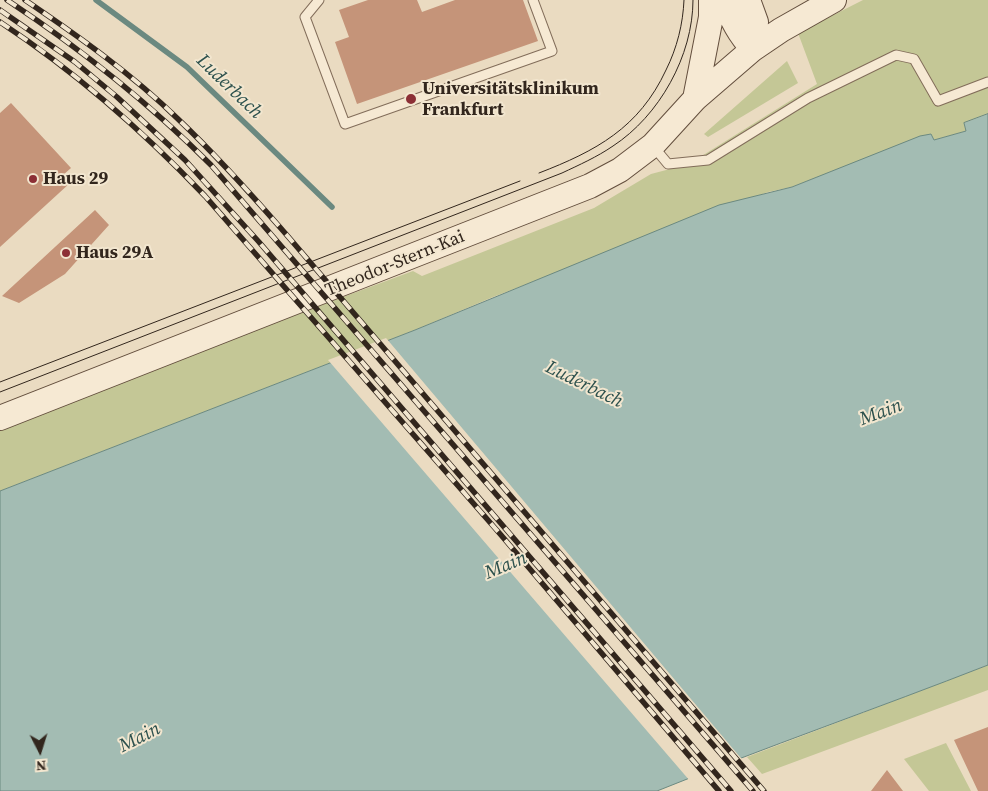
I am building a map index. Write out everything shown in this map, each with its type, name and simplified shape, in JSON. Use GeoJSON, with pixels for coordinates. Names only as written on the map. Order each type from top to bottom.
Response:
{"type":"FeatureCollection","features":[{"type":"Feature","properties":{"kind":"main road"},"geometry":{"type":"LineString","coordinates":[[694,99],[711,17],[712,0]]}},
{"type":"Feature","properties":{"kind":"main road"},"geometry":{"type":"LineString","coordinates":[[725,0],[730,18],[739,34],[753,50]]}},
{"type":"Feature","properties":{"kind":"main road"},"geometry":{"type":"LineString","coordinates":[[748,0],[756,22],[753,50]]}},
{"type":"Feature","properties":{"kind":"main road","name":"Theodor-Stern-Kai"},"geometry":{"type":"LineString","coordinates":[[0,418],[590,186],[620,170],[653,145],[694,99],[753,50],[781,30],[834,0]]}},
{"type":"Feature","properties":{"kind":"lane"},"geometry":{"type":"LineString","coordinates":[[320,0],[305,17],[345,124],[552,51],[534,0]]}},
{"type":"Feature","properties":{"kind":"lane"},"geometry":{"type":"LineString","coordinates":[[653,145],[668,164],[708,160],[808,98],[896,55],[914,58],[938,101],[988,82]]}},
{"type":"Feature","properties":{"kind":"green space"},"geometry":{"type":"Polygon","coordinates":[[[863,0],[988,0],[988,114],[964,123],[966,131],[934,140],[931,134],[792,187],[768,192],[493,297],[415,330],[0,491],[0,431],[284,319],[413,271],[422,276],[594,208],[651,174],[689,164],[817,84],[798,33],[863,0]]]}},
{"type":"Feature","properties":{"kind":"green space"},"geometry":{"type":"Polygon","coordinates":[[[787,61],[798,83],[708,137],[704,134],[787,61]]]}},
{"type":"Feature","properties":{"kind":"green space"},"geometry":{"type":"Polygon","coordinates":[[[988,665],[988,690],[762,774],[747,757],[988,665]]]}},
{"type":"Feature","properties":{"kind":"green space"},"geometry":{"type":"Polygon","coordinates":[[[946,743],[971,791],[929,791],[904,759],[946,743]]]}},
{"type":"Feature","properties":{"kind":"water","name":"Main"},"geometry":{"type":"Polygon","coordinates":[[[988,114],[988,665],[657,791],[0,791],[0,491],[415,330],[719,205],[792,187],[920,136],[931,134],[934,140],[966,131],[964,123],[988,114]]]}},
{"type":"Feature","properties":{"kind":"pier"},"geometry":{"type":"Polygon","coordinates":[[[386,338],[742,759],[690,781],[328,360],[386,338]]]}},
{"type":"Feature","properties":{"kind":"building"},"geometry":{"type":"Polygon","coordinates":[[[368,0],[417,0],[422,12],[455,0],[523,0],[538,41],[357,104],[335,42],[349,37],[339,10],[368,0]]]}},
{"type":"Feature","properties":{"kind":"building","name":"Haus 29"},"geometry":{"type":"Polygon","coordinates":[[[11,103],[71,168],[63,175],[70,183],[0,247],[0,113],[11,103]]]}},
{"type":"Feature","properties":{"kind":"building","name":"Haus 29A"},"geometry":{"type":"Polygon","coordinates":[[[95,210],[109,225],[65,274],[19,303],[2,296],[95,210]]]}},
{"type":"Feature","properties":{"kind":"building"},"geometry":{"type":"Polygon","coordinates":[[[988,727],[988,791],[978,791],[954,740],[988,727]]]}},
{"type":"Feature","properties":{"kind":"building"},"geometry":{"type":"Polygon","coordinates":[[[887,770],[903,791],[871,791],[887,770]]]}},
{"type":"Feature","properties":{"kind":"waterway","name":"Luderbach"},"geometry":{"type":"LineString","coordinates":[[96,0],[187,67],[332,207]]}},
{"type":"Feature","properties":{"kind":"tram line"},"geometry":{"type":"LineString","coordinates":[[539,173],[560,165],[597,146],[614,135],[643,107],[655,90],[673,53],[681,27],[684,0]]}},
{"type":"Feature","properties":{"kind":"tram line"},"geometry":{"type":"LineString","coordinates":[[0,392],[562,173],[601,154],[630,133],[645,118],[659,101],[670,83],[680,63],[687,42],[693,0]]}},
{"type":"Feature","properties":{"kind":"tram line"},"geometry":{"type":"LineString","coordinates":[[0,382],[520,181]]}},
{"type":"Feature","properties":{"kind":"railway"},"geometry":{"type":"LineString","coordinates":[[7,0],[113,77],[211,165],[753,791]]}},
{"type":"Feature","properties":{"kind":"railway"},"geometry":{"type":"LineString","coordinates":[[25,0],[85,42],[142,86],[233,175],[285,233],[764,791]]}},
{"type":"Feature","properties":{"kind":"railway"},"geometry":{"type":"LineString","coordinates":[[0,10],[75,62],[117,97],[185,160],[259,242],[731,791]]}},
{"type":"Feature","properties":{"kind":"railway"},"geometry":{"type":"LineString","coordinates":[[0,22],[55,61],[107,103],[157,148],[205,196],[501,535],[719,791]]}},
{"type":"Feature","properties":{"kind":"place","name":"Universitätsklinikum Frankfurt"},"geometry":{"type":"Point","coordinates":[411,99]}},
{"type":"Feature","properties":{"kind":"place","name":"Haus 29"},"geometry":{"type":"Point","coordinates":[33,179]}},
{"type":"Feature","properties":{"kind":"place","name":"Haus 29A"},"geometry":{"type":"Point","coordinates":[66,253]}}]}
